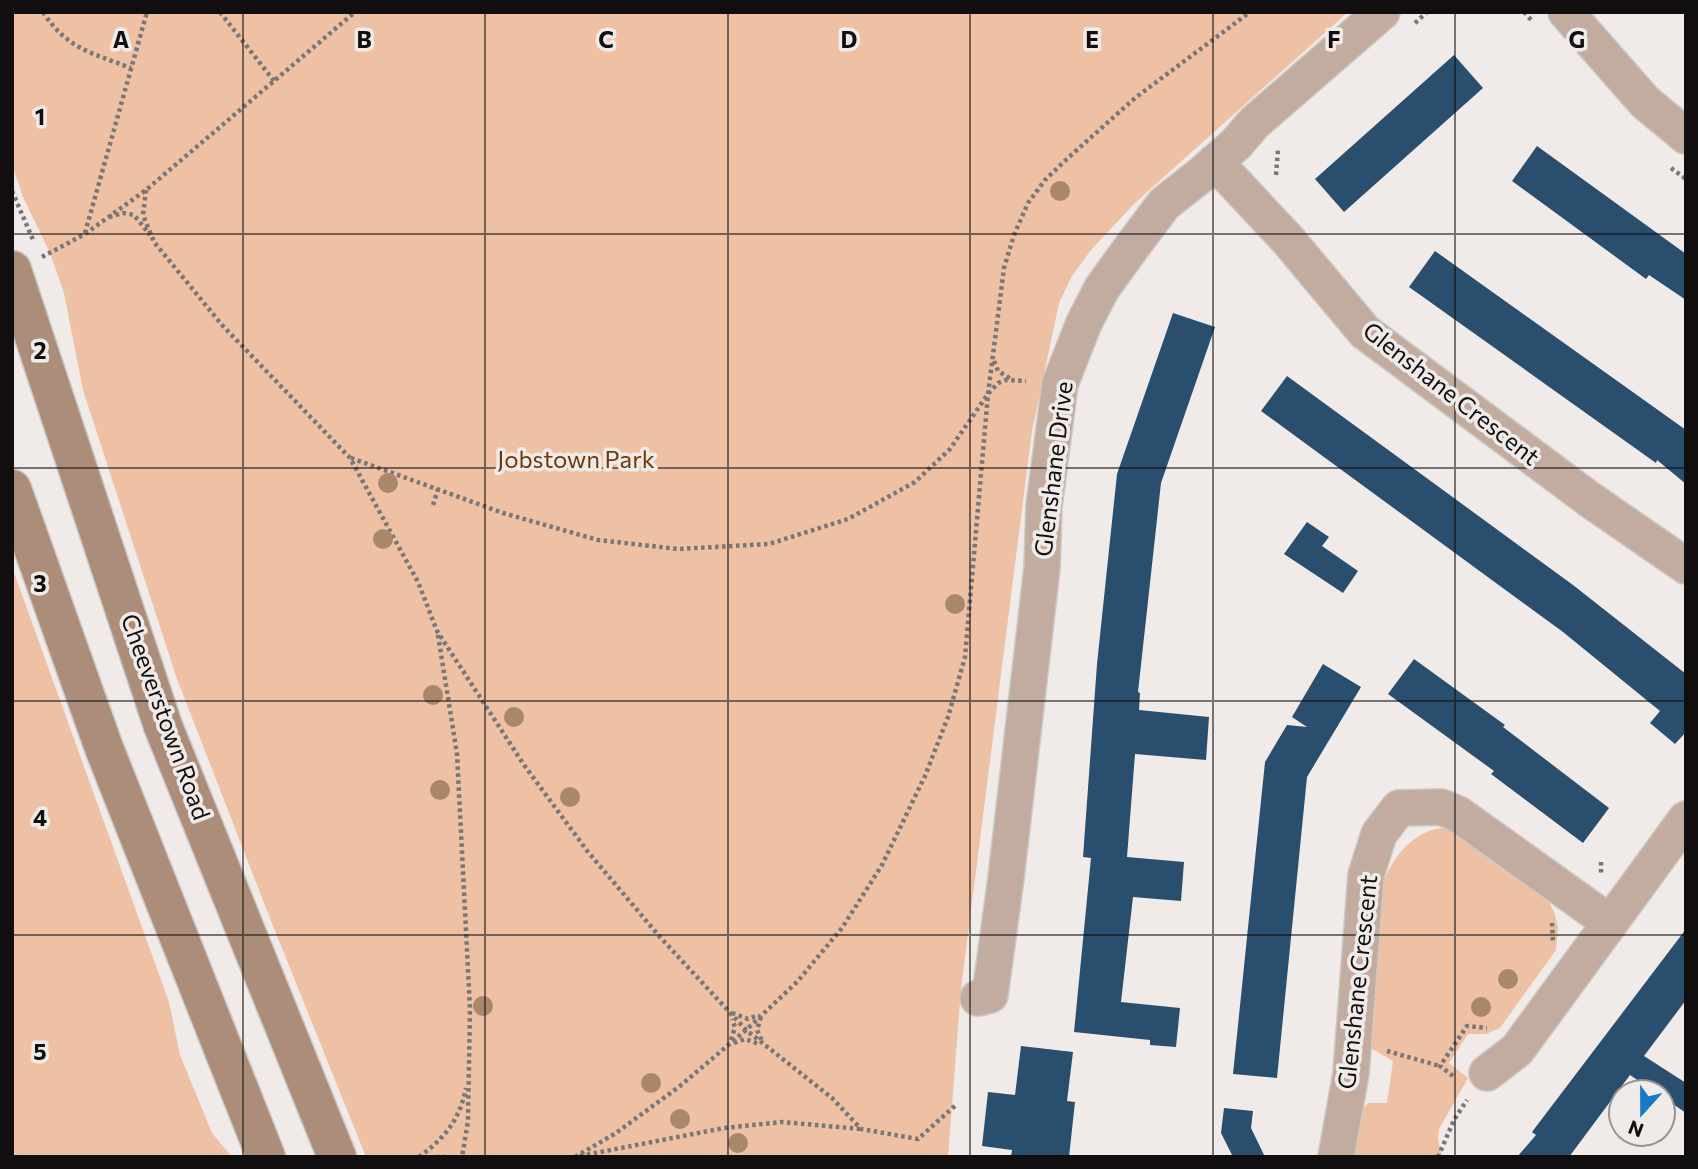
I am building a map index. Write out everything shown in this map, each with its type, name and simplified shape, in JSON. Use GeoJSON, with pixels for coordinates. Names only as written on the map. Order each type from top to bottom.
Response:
{"type":"FeatureCollection","features":[{"type":"Feature","properties":{"kind":"main road","name":"Cheeverstown Road"},"geometry":{"type":"LineString","coordinates":[[27,264],[163,726],[337,1157]]}},
{"type":"Feature","properties":{"kind":"main road"},"geometry":{"type":"LineString","coordinates":[[12,489],[104,748],[266,1157]]}},
{"type":"Feature","properties":{"kind":"street"},"geometry":{"type":"LineString","coordinates":[[1566,12],[1645,102],[1686,136]]}},
{"type":"Feature","properties":{"kind":"street","name":"Glenshane Drive"},"geometry":{"type":"LineString","coordinates":[[978,998],[990,995],[1004,891],[1042,568],[1044,506],[1060,384],[1084,323],[1103,286],[1164,204],[1215,162],[1254,123],[1394,21]]}},
{"type":"Feature","properties":{"kind":"street","name":"Glenshane Crescent"},"geometry":{"type":"LineString","coordinates":[[1215,162],[1288,240],[1365,332],[1589,499],[1686,566]]}},
{"type":"Feature","properties":{"kind":"street","name":"Glenshane Crescent"},"geometry":{"type":"LineString","coordinates":[[1336,1157],[1351,1073],[1366,875],[1379,834],[1399,808],[1441,807],[1458,814],[1609,922]]}},
{"type":"Feature","properties":{"kind":"street"},"geometry":{"type":"LineString","coordinates":[[1474,1082],[1517,1050],[1686,819]]}},
{"type":"Feature","properties":{"kind":"path"},"geometry":{"type":"LineString","coordinates":[[43,12],[52,26],[73,45],[131,68]]}},
{"type":"Feature","properties":{"kind":"path"},"geometry":{"type":"LineString","coordinates":[[85,234],[147,12]]}},
{"type":"Feature","properties":{"kind":"path"},"geometry":{"type":"LineString","coordinates":[[220,12],[274,81]]}},
{"type":"Feature","properties":{"kind":"path"},"geometry":{"type":"LineString","coordinates":[[12,191],[27,264],[85,234],[146,190],[355,12]]}},
{"type":"Feature","properties":{"kind":"path"},"geometry":{"type":"LineString","coordinates":[[576,1157],[627,1125],[680,1086],[797,982],[842,928],[883,864],[925,776],[948,717],[965,657],[988,394],[1004,268],[1014,235],[1028,204],[1045,180],[1135,98],[1250,12]]}},
{"type":"Feature","properties":{"kind":"path"},"geometry":{"type":"LineString","coordinates":[[1394,21],[1427,12]]}},
{"type":"Feature","properties":{"kind":"path"},"geometry":{"type":"LineString","coordinates":[[1278,180],[1276,162],[1280,145]]}},
{"type":"Feature","properties":{"kind":"path"},"geometry":{"type":"LineString","coordinates":[[146,190],[143,215],[154,242]]}},
{"type":"Feature","properties":{"kind":"path"},"geometry":{"type":"LineString","coordinates":[[107,217],[123,213],[134,215],[222,325],[350,458],[418,582],[438,631],[524,765],[588,852],[660,937],[746,1030],[832,1098],[861,1129]]}},
{"type":"Feature","properties":{"kind":"path"},"geometry":{"type":"LineString","coordinates":[[993,356],[998,372],[1015,380]]}},
{"type":"Feature","properties":{"kind":"path"},"geometry":{"type":"LineString","coordinates":[[350,458],[503,513],[598,540],[678,549],[769,544],[848,519],[915,482],[950,449],[998,383],[1033,381]]}},
{"type":"Feature","properties":{"kind":"path"},"geometry":{"type":"LineString","coordinates":[[433,505],[438,489]]}},
{"type":"Feature","properties":{"kind":"path"},"geometry":{"type":"LineString","coordinates":[[438,631],[457,754],[470,1009],[468,1121],[462,1157]]}},
{"type":"Feature","properties":{"kind":"path"},"geometry":{"type":"LineString","coordinates":[[1550,916],[1553,936],[1550,952]]}},
{"type":"Feature","properties":{"kind":"path"},"geometry":{"type":"LineString","coordinates":[[727,1010],[748,1019],[763,1013]]}},
{"type":"Feature","properties":{"kind":"path"},"geometry":{"type":"LineString","coordinates":[[727,1010],[736,1027],[727,1046]]}},
{"type":"Feature","properties":{"kind":"path"},"geometry":{"type":"LineString","coordinates":[[763,1013],[757,1030],[769,1049]]}},
{"type":"Feature","properties":{"kind":"path"},"geometry":{"type":"LineString","coordinates":[[1440,1066],[1467,1026],[1491,1027]]}},
{"type":"Feature","properties":{"kind":"path"},"geometry":{"type":"LineString","coordinates":[[727,1046],[745,1039],[769,1049]]}},
{"type":"Feature","properties":{"kind":"path"},"geometry":{"type":"LineString","coordinates":[[1383,1049],[1440,1066],[1474,1082],[1438,1157]]}},
{"type":"Feature","properties":{"kind":"path"},"geometry":{"type":"LineString","coordinates":[[419,1157],[437,1144],[457,1118],[463,1105],[469,1077]]}},
{"type":"Feature","properties":{"kind":"path"},"geometry":{"type":"LineString","coordinates":[[576,1157],[724,1128],[782,1122],[861,1129],[918,1139],[957,1104]]}},
{"type":"Feature","properties":{"kind":"path"},"geometry":{"type":"LineString","coordinates":[[436,1157],[446,1157]]}},
{"type":"Feature","properties":{"kind":"green space","name":"Jobstown Park"},"geometry":{"type":"Polygon","coordinates":[[[12,12],[1348,12],[1136,202],[1091,250],[1072,276],[1059,303],[1032,431],[961,989],[948,1157],[366,1157],[177,679],[83,390],[64,293],[12,165],[12,12]]]}},
{"type":"Feature","properties":{"kind":"green space"},"geometry":{"type":"Polygon","coordinates":[[[12,567],[169,1002],[180,1055],[212,1133],[232,1157],[12,1157],[12,567]]]}},
{"type":"Feature","properties":{"kind":"green space"},"geometry":{"type":"Polygon","coordinates":[[[1442,828],[1451,830],[1548,900],[1558,927],[1556,950],[1500,1028],[1486,1034],[1468,1034],[1449,1063],[1468,1078],[1439,1129],[1442,1157],[1354,1157],[1359,1112],[1368,1103],[1387,1103],[1393,1061],[1372,1049],[1369,1042],[1381,889],[1396,858],[1411,842],[1420,835],[1442,828]]]}},
{"type":"Feature","properties":{"kind":"building"},"geometry":{"type":"Polygon","coordinates":[[[1454,55],[1483,88],[1344,212],[1315,179],[1454,55]]]}},
{"type":"Feature","properties":{"kind":"building"},"geometry":{"type":"Polygon","coordinates":[[[1537,146],[1686,254],[1686,300],[1649,275],[1646,279],[1512,181],[1537,146]]]}},
{"type":"Feature","properties":{"kind":"building"},"geometry":{"type":"Polygon","coordinates":[[[1435,251],[1686,430],[1686,484],[1657,460],[1656,463],[1409,287],[1435,251]]]}},
{"type":"Feature","properties":{"kind":"building"},"geometry":{"type":"Polygon","coordinates":[[[1173,313],[1215,327],[1161,483],[1138,692],[1139,710],[1209,717],[1206,760],[1135,754],[1127,857],[1184,862],[1181,901],[1133,897],[1121,1002],[1180,1008],[1176,1047],[1150,1045],[1150,1040],[1074,1032],[1091,858],[1083,857],[1097,664],[1117,474],[1173,313]]]}},
{"type":"Feature","properties":{"kind":"building"},"geometry":{"type":"Polygon","coordinates":[[[1287,376],[1573,585],[1686,674],[1686,732],[1675,744],[1650,723],[1660,711],[1563,632],[1261,411],[1287,376]]]}},
{"type":"Feature","properties":{"kind":"building"},"geometry":{"type":"Polygon","coordinates":[[[1307,522],[1329,537],[1322,546],[1358,571],[1343,593],[1284,554],[1307,522]]]}},
{"type":"Feature","properties":{"kind":"building"},"geometry":{"type":"Polygon","coordinates":[[[1414,659],[1505,725],[1503,727],[1609,808],[1583,843],[1491,774],[1494,771],[1388,694],[1414,659]]]}},
{"type":"Feature","properties":{"kind":"building"},"geometry":{"type":"Polygon","coordinates":[[[1323,664],[1361,687],[1307,777],[1277,1078],[1233,1074],[1265,762],[1287,725],[1307,727],[1292,717],[1323,664]]]}},
{"type":"Feature","properties":{"kind":"building"},"geometry":{"type":"Polygon","coordinates":[[[1686,929],[1686,1000],[1644,1056],[1686,1083],[1686,1113],[1677,1107],[1677,1078],[1634,1078],[1630,1075],[1628,1078],[1607,1078],[1607,1106],[1569,1157],[1517,1157],[1536,1135],[1532,1132],[1686,929]]]}},
{"type":"Feature","properties":{"kind":"building"},"geometry":{"type":"Polygon","coordinates":[[[1021,1046],[1073,1052],[1067,1101],[1075,1102],[1069,1157],[1011,1157],[1012,1150],[982,1146],[988,1092],[1015,1095],[1021,1046]]]}},
{"type":"Feature","properties":{"kind":"building"},"geometry":{"type":"Polygon","coordinates":[[[1224,1108],[1253,1111],[1251,1128],[1265,1157],[1233,1157],[1221,1133],[1224,1108]]]}}]}
